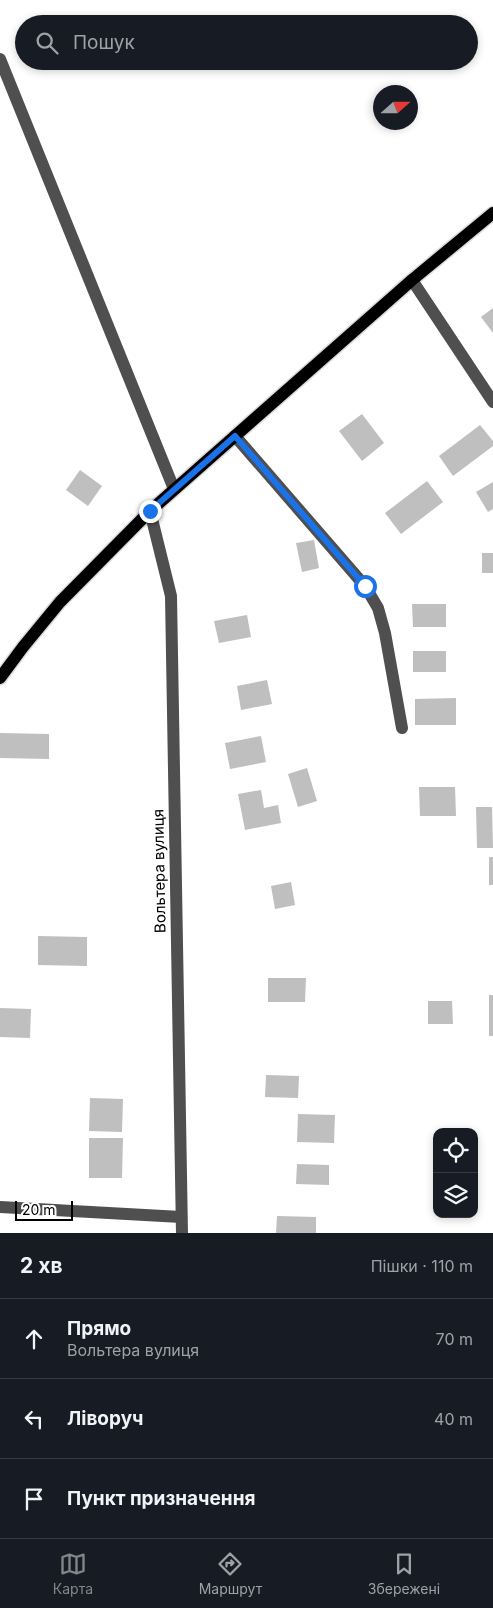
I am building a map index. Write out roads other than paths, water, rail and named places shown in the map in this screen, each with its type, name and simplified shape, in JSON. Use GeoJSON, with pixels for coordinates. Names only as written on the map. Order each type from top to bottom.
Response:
{"type":"FeatureCollection","features":[{"type":"Feature","properties":{"kind":"main road"},"geometry":{"type":"LineString","coordinates":[[0,678],[60,602],[150,511],[412,280],[493,213]]}},
{"type":"Feature","properties":{"kind":"street"},"geometry":{"type":"LineString","coordinates":[[0,59],[174,489]]}},
{"type":"Feature","properties":{"kind":"street"},"geometry":{"type":"LineString","coordinates":[[412,280],[493,402]]}},
{"type":"Feature","properties":{"kind":"street"},"geometry":{"type":"LineString","coordinates":[[235,436],[365,586],[378,608],[386,633],[402,728]]}},
{"type":"Feature","properties":{"kind":"street","name":"Вольтера вулиця"},"geometry":{"type":"LineString","coordinates":[[150,511],[171,596],[182,1233]]}},
{"type":"Feature","properties":{"kind":"street"},"geometry":{"type":"LineString","coordinates":[[0,1207],[181,1217]]}}]}
